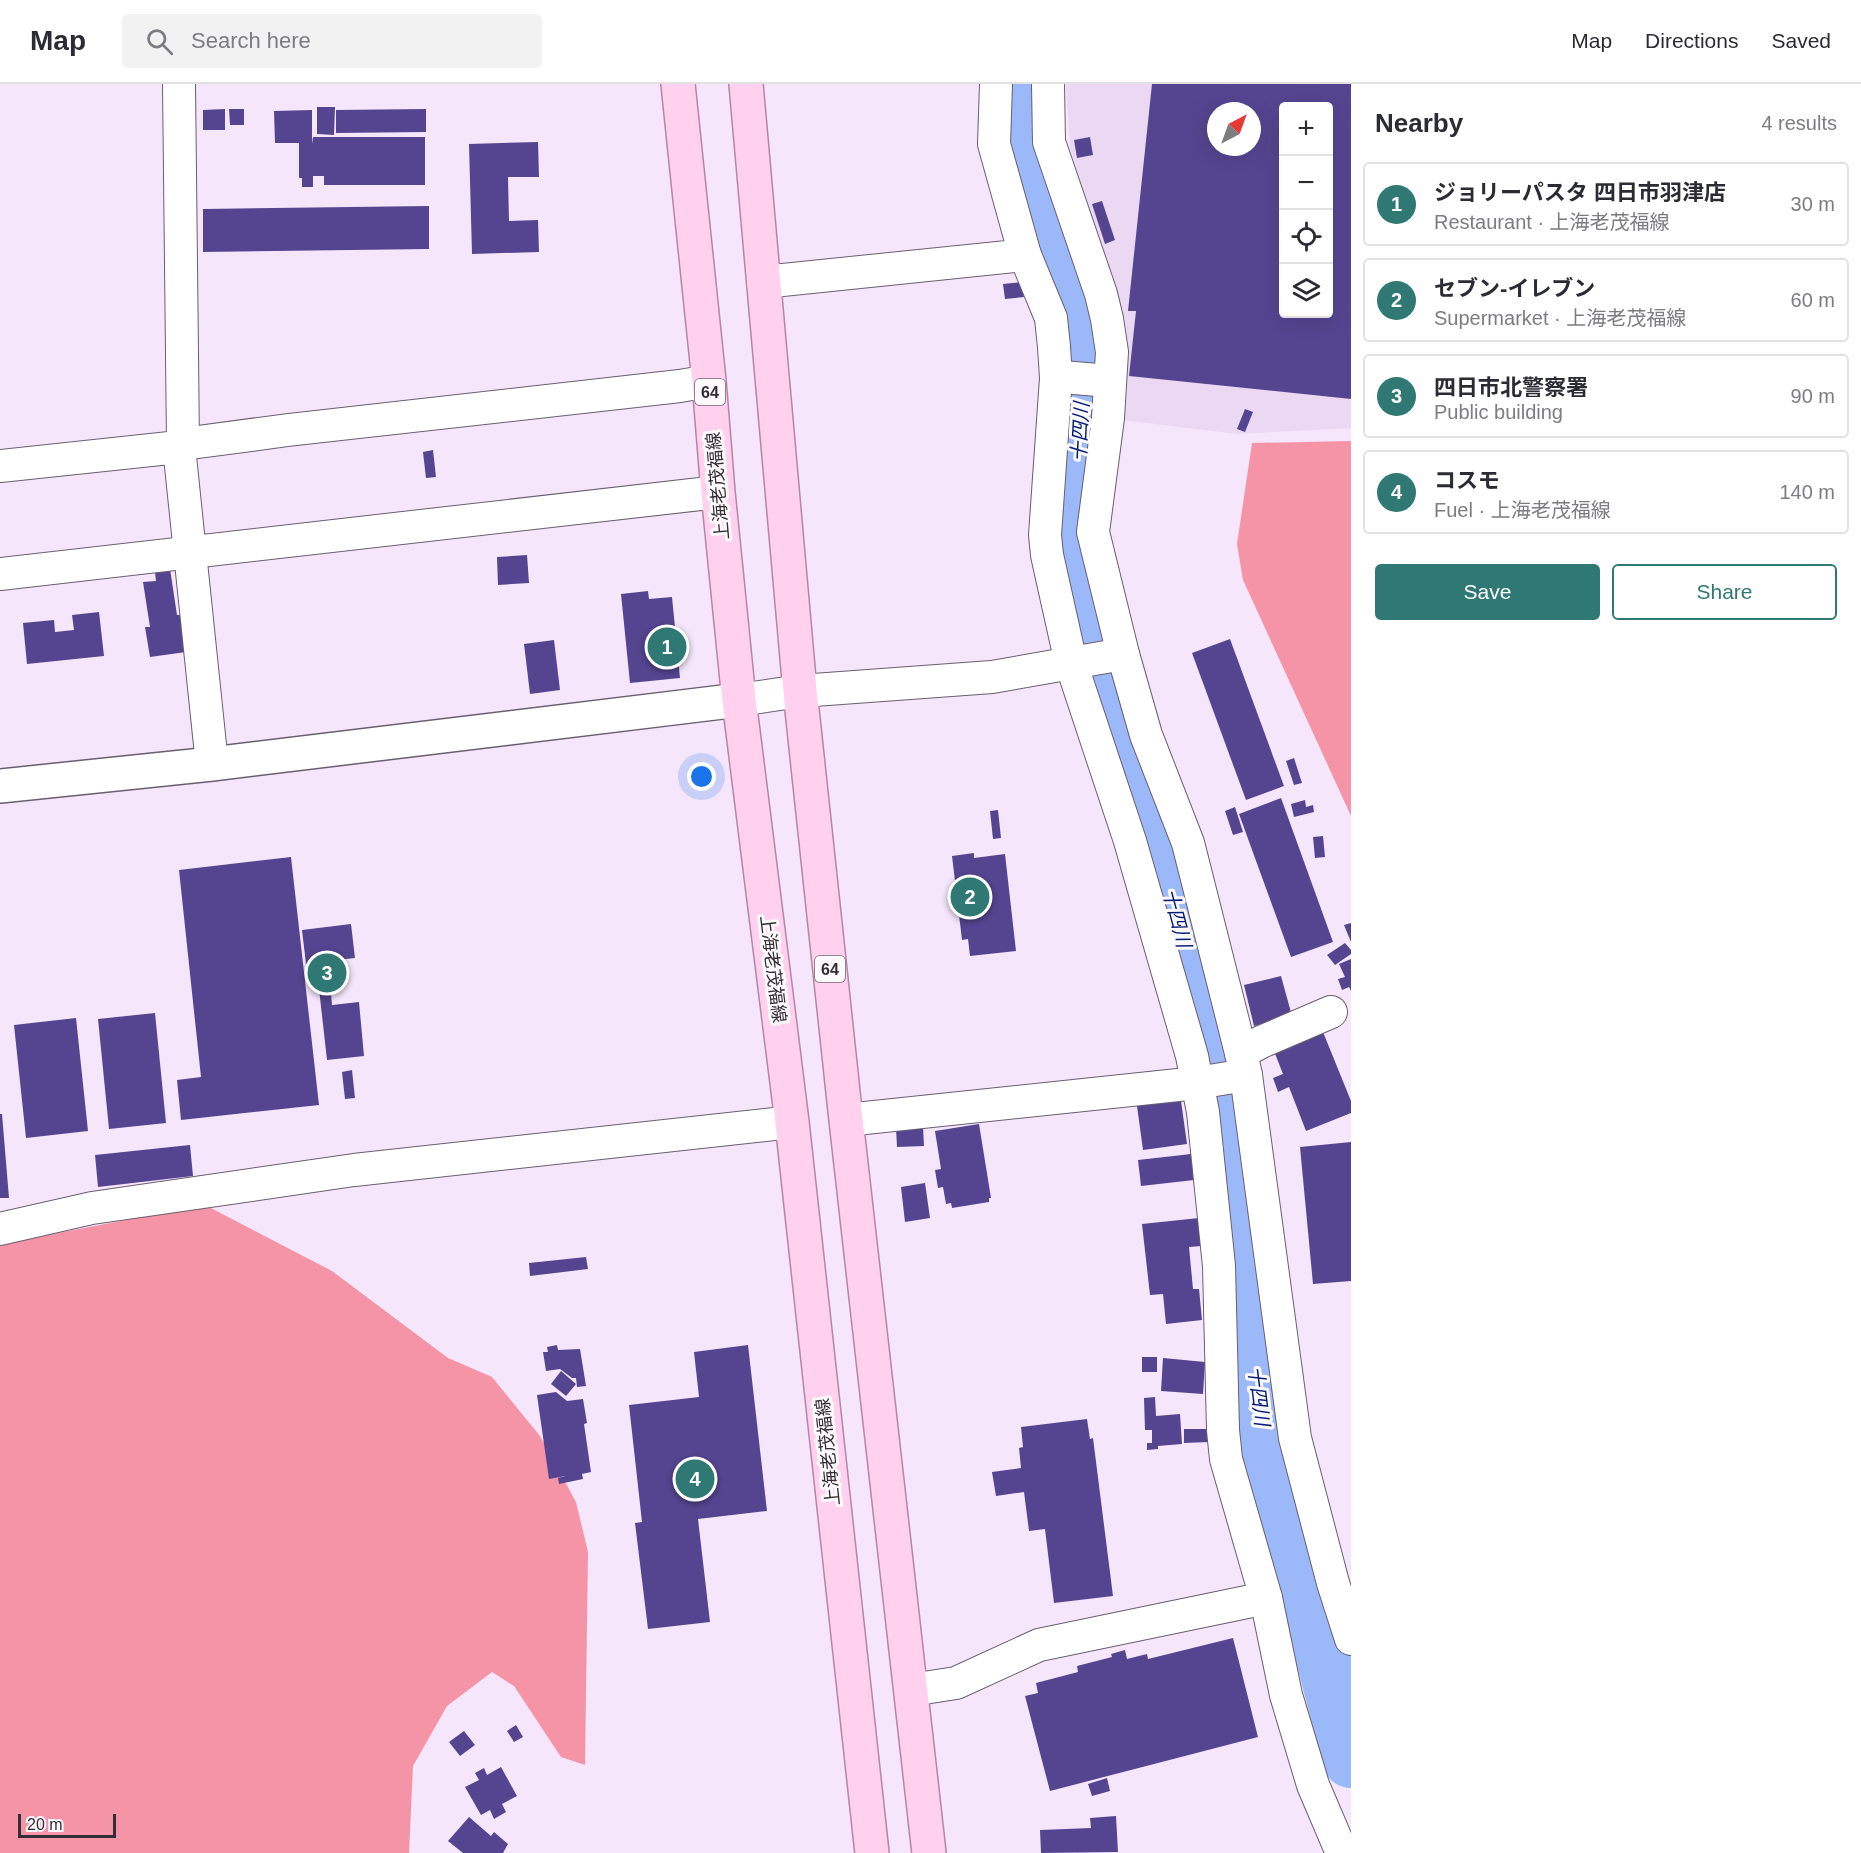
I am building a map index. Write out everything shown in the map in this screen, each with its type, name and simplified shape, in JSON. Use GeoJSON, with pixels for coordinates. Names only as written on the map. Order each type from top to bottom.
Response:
{"type":"FeatureCollection","features":[{"type":"Feature","properties":{"kind":"main road","name":"上海老茂福線"},"geometry":{"type":"LineString","coordinates":[[678,84],[739,700],[792,1122],[872,1853]]}},
{"type":"Feature","properties":{"kind":"main road","name":"64"},"geometry":{"type":"LineString","coordinates":[[746,84],[800,691],[929,1853]]}},
{"type":"Feature","properties":{"kind":"street"},"geometry":{"type":"LineString","coordinates":[[179,84],[181,445],[212,764]]}},
{"type":"Feature","properties":{"kind":"street"},"geometry":{"type":"LineString","coordinates":[[996,84],[994,144],[1025,255],[1051,318],[1056,378],[1045,535],[1047,555],[1074,662],[1149,902],[1192,1056],[1225,1074]]}},
{"type":"Feature","properties":{"kind":"street"},"geometry":{"type":"LineString","coordinates":[[1048,84],[1049,142],[1107,319],[1112,352],[1104,381],[1108,418],[1093,532],[1121,654],[1146,735],[1188,843],[1225,1074],[1295,1438],[1333,1583],[1351,1639]]}},
{"type":"Feature","properties":{"kind":"street"},"geometry":{"type":"LineString","coordinates":[[764,282],[1025,255]]}},
{"type":"Feature","properties":{"kind":"street"},"geometry":{"type":"LineString","coordinates":[[1062,377],[1104,381]]}},
{"type":"Feature","properties":{"kind":"street"},"geometry":{"type":"LineString","coordinates":[[0,466],[709,381]]}},
{"type":"Feature","properties":{"kind":"street"},"geometry":{"type":"LineString","coordinates":[[0,574],[718,492]]}},
{"type":"Feature","properties":{"kind":"street"},"geometry":{"type":"LineString","coordinates":[[0,786],[212,764],[800,691],[992,677],[1121,654]]}},
{"type":"Feature","properties":{"kind":"street"},"geometry":{"type":"LineString","coordinates":[[1331,1012],[1261,1042],[1225,1074],[1203,1112],[1219,1266],[1223,1430],[1226,1459],[1266,1598],[1286,1695],[1309,1774],[1342,1853]]}},
{"type":"Feature","properties":{"kind":"street"},"geometry":{"type":"LineString","coordinates":[[846,1120],[1225,1074]]}},
{"type":"Feature","properties":{"kind":"street"},"geometry":{"type":"LineString","coordinates":[[0,1229],[92,1208],[354,1170],[792,1122]]}},
{"type":"Feature","properties":{"kind":"street"},"geometry":{"type":"LineString","coordinates":[[911,1690],[956,1683],[1039,1645],[1266,1598]]}},
{"type":"Feature","properties":{"kind":"shaded area"},"geometry":{"type":"Polygon","coordinates":[[[1066,84],[1351,84],[1351,428],[1237,434],[1123,420],[1126,371],[1120,305],[1090,218],[1070,146],[1066,84]]]}},
{"type":"Feature","properties":{"kind":"shaded area"},"geometry":{"type":"Polygon","coordinates":[[[1351,441],[1351,816],[1243,580],[1237,544],[1252,443],[1351,441]]]}},
{"type":"Feature","properties":{"kind":"shaded area"},"geometry":{"type":"Polygon","coordinates":[[[205,1205],[332,1271],[448,1358],[492,1377],[540,1436],[576,1502],[588,1552],[585,1765],[561,1757],[514,1686],[492,1672],[447,1706],[413,1766],[409,1853],[0,1853],[0,1244],[205,1205]]]}},
{"type":"Feature","properties":{"kind":"building"},"geometry":{"type":"Polygon","coordinates":[[[1152,84],[1351,84],[1351,399],[1129,376],[1136,311],[1128,311],[1152,84]]]}},
{"type":"Feature","properties":{"kind":"building"},"geometry":{"type":"Polygon","coordinates":[[[317,107],[335,107],[334,135],[317,134],[317,107]]]}},
{"type":"Feature","properties":{"kind":"building"},"geometry":{"type":"Polygon","coordinates":[[[225,109],[225,130],[203,130],[203,110],[225,109]]]}},
{"type":"Feature","properties":{"kind":"building"},"geometry":{"type":"Polygon","coordinates":[[[229,109],[244,109],[244,125],[230,125],[229,109]]]}},
{"type":"Feature","properties":{"kind":"building"},"geometry":{"type":"Polygon","coordinates":[[[426,109],[426,132],[336,133],[336,110],[426,109]]]}},
{"type":"Feature","properties":{"kind":"building"},"geometry":{"type":"Polygon","coordinates":[[[312,110],[312,144],[313,137],[425,137],[425,185],[324,185],[324,176],[313,176],[313,187],[302,187],[302,178],[299,178],[299,143],[275,143],[274,111],[312,110]]]}},
{"type":"Feature","properties":{"kind":"building"},"geometry":{"type":"Polygon","coordinates":[[[1090,137],[1093,155],[1077,158],[1074,140],[1090,137]]]}},
{"type":"Feature","properties":{"kind":"building"},"geometry":{"type":"Polygon","coordinates":[[[538,142],[539,177],[508,177],[509,221],[538,220],[539,252],[472,254],[469,144],[538,142]]]}},
{"type":"Feature","properties":{"kind":"building"},"geometry":{"type":"Polygon","coordinates":[[[1102,201],[1115,240],[1105,244],[1092,204],[1102,201]]]}},
{"type":"Feature","properties":{"kind":"building"},"geometry":{"type":"Polygon","coordinates":[[[429,206],[429,249],[203,252],[203,209],[429,206]]]}},
{"type":"Feature","properties":{"kind":"building"},"geometry":{"type":"Polygon","coordinates":[[[1022,282],[1024,297],[1005,299],[1003,284],[1022,282]]]}},
{"type":"Feature","properties":{"kind":"building"},"geometry":{"type":"Polygon","coordinates":[[[1245,409],[1253,412],[1245,432],[1237,429],[1245,409]]]}},
{"type":"Feature","properties":{"kind":"building"},"geometry":{"type":"Polygon","coordinates":[[[433,450],[436,477],[426,478],[423,452],[433,450]]]}},
{"type":"Feature","properties":{"kind":"building"},"geometry":{"type":"Polygon","coordinates":[[[527,555],[529,583],[498,585],[497,557],[527,555]]]}},
{"type":"Feature","properties":{"kind":"building"},"geometry":{"type":"Polygon","coordinates":[[[170,569],[177,615],[181,615],[186,652],[150,657],[145,627],[150,627],[143,582],[156,581],[155,572],[170,569]]]}},
{"type":"Feature","properties":{"kind":"building"},"geometry":{"type":"Polygon","coordinates":[[[648,591],[649,599],[672,597],[680,678],[630,683],[621,594],[648,591]]]}},
{"type":"Feature","properties":{"kind":"building"},"geometry":{"type":"Polygon","coordinates":[[[99,612],[104,656],[27,664],[23,623],[54,620],[55,632],[74,630],[72,615],[99,612]]]}},
{"type":"Feature","properties":{"kind":"building"},"geometry":{"type":"Polygon","coordinates":[[[1230,639],[1284,786],[1246,800],[1192,653],[1230,639]]]}},
{"type":"Feature","properties":{"kind":"building"},"geometry":{"type":"Polygon","coordinates":[[[554,640],[560,690],[530,694],[524,644],[554,640]]]}},
{"type":"Feature","properties":{"kind":"building"},"geometry":{"type":"Polygon","coordinates":[[[1294,758],[1302,783],[1294,785],[1286,761],[1294,758]]]}},
{"type":"Feature","properties":{"kind":"building"},"geometry":{"type":"Polygon","coordinates":[[[1281,798],[1333,942],[1291,957],[1239,814],[1281,798]]]}},
{"type":"Feature","properties":{"kind":"building"},"geometry":{"type":"Polygon","coordinates":[[[1305,800],[1306,807],[1313,805],[1314,812],[1294,817],[1291,804],[1305,800]]]}},
{"type":"Feature","properties":{"kind":"building"},"geometry":{"type":"Polygon","coordinates":[[[1235,807],[1243,832],[1233,835],[1225,811],[1235,807]]]}},
{"type":"Feature","properties":{"kind":"building"},"geometry":{"type":"Polygon","coordinates":[[[998,810],[1001,838],[993,839],[990,811],[998,810]]]}},
{"type":"Feature","properties":{"kind":"building"},"geometry":{"type":"Polygon","coordinates":[[[1323,836],[1325,857],[1315,858],[1313,837],[1323,836]]]}},
{"type":"Feature","properties":{"kind":"building"},"geometry":{"type":"Polygon","coordinates":[[[974,853],[974,858],[1005,854],[1016,951],[970,956],[968,939],[962,940],[952,856],[974,853]]]}},
{"type":"Feature","properties":{"kind":"building"},"geometry":{"type":"Polygon","coordinates":[[[291,857],[319,1105],[181,1120],[177,1080],[201,1077],[179,870],[291,857]]]}},
{"type":"Feature","properties":{"kind":"building"},"geometry":{"type":"Polygon","coordinates":[[[1351,923],[1351,942],[1344,925],[1351,923]]]}},
{"type":"Feature","properties":{"kind":"building"},"geometry":{"type":"Polygon","coordinates":[[[351,924],[355,958],[328,961],[332,1005],[359,1002],[364,1056],[327,1060],[316,962],[306,964],[302,930],[351,924]]]}},
{"type":"Feature","properties":{"kind":"building"},"geometry":{"type":"Polygon","coordinates":[[[1345,943],[1351,950],[1351,954],[1335,965],[1327,955],[1345,943]]]}},
{"type":"Feature","properties":{"kind":"building"},"geometry":{"type":"Polygon","coordinates":[[[1351,959],[1351,991],[1349,987],[1342,990],[1338,979],[1345,977],[1339,964],[1351,959]]]}},
{"type":"Feature","properties":{"kind":"building"},"geometry":{"type":"Polygon","coordinates":[[[1281,976],[1292,1016],[1254,1026],[1244,985],[1281,976]]]}},
{"type":"Feature","properties":{"kind":"building"},"geometry":{"type":"Polygon","coordinates":[[[155,1013],[166,1123],[109,1129],[98,1019],[155,1013]]]}},
{"type":"Feature","properties":{"kind":"building"},"geometry":{"type":"Polygon","coordinates":[[[76,1018],[88,1131],[26,1138],[14,1025],[76,1018]]]}},
{"type":"Feature","properties":{"kind":"building"},"geometry":{"type":"Polygon","coordinates":[[[1323,1032],[1351,1101],[1351,1113],[1306,1131],[1289,1087],[1278,1092],[1273,1078],[1283,1074],[1274,1051],[1323,1032]]]}},
{"type":"Feature","properties":{"kind":"building"},"geometry":{"type":"Polygon","coordinates":[[[352,1070],[355,1098],[345,1099],[342,1072],[352,1070]]]}},
{"type":"Feature","properties":{"kind":"building"},"geometry":{"type":"Polygon","coordinates":[[[1181,1101],[1187,1144],[1143,1150],[1137,1106],[1181,1101]]]}},
{"type":"Feature","properties":{"kind":"building"},"geometry":{"type":"Polygon","coordinates":[[[0,1114],[2,1114],[9,1198],[0,1198],[0,1114]]]}},
{"type":"Feature","properties":{"kind":"building"},"geometry":{"type":"Polygon","coordinates":[[[979,1124],[991,1198],[989,1202],[952,1208],[951,1203],[946,1204],[943,1187],[938,1188],[935,1170],[941,1169],[935,1131],[979,1124]]]}},
{"type":"Feature","properties":{"kind":"building"},"geometry":{"type":"Polygon","coordinates":[[[923,1127],[924,1146],[897,1147],[896,1128],[923,1127]]]}},
{"type":"Feature","properties":{"kind":"building"},"geometry":{"type":"Polygon","coordinates":[[[1351,1142],[1351,1281],[1313,1284],[1300,1147],[1351,1142]]]}},
{"type":"Feature","properties":{"kind":"building"},"geometry":{"type":"Polygon","coordinates":[[[190,1145],[193,1176],[98,1187],[95,1155],[190,1145]]]}},
{"type":"Feature","properties":{"kind":"building"},"geometry":{"type":"Polygon","coordinates":[[[1191,1154],[1194,1180],[1141,1186],[1138,1160],[1191,1154]]]}},
{"type":"Feature","properties":{"kind":"building"},"geometry":{"type":"Polygon","coordinates":[[[925,1183],[930,1218],[905,1222],[901,1187],[925,1183]]]}},
{"type":"Feature","properties":{"kind":"building"},"geometry":{"type":"Polygon","coordinates":[[[1199,1218],[1202,1246],[1189,1247],[1193,1289],[1199,1289],[1202,1320],[1166,1324],[1163,1294],[1150,1295],[1142,1224],[1199,1218]]]}},
{"type":"Feature","properties":{"kind":"building"},"geometry":{"type":"Polygon","coordinates":[[[586,1257],[588,1269],[530,1276],[529,1263],[586,1257]]]}},
{"type":"Feature","properties":{"kind":"building"},"geometry":{"type":"Polygon","coordinates":[[[557,1345],[558,1350],[580,1349],[586,1386],[577,1387],[576,1378],[572,1378],[560,1369],[546,1371],[543,1352],[548,1352],[547,1347],[557,1345]]]}},
{"type":"Feature","properties":{"kind":"building"},"geometry":{"type":"Polygon","coordinates":[[[748,1345],[767,1511],[698,1519],[710,1622],[648,1629],[635,1523],[642,1522],[629,1405],[699,1397],[694,1352],[748,1345]]]}},
{"type":"Feature","properties":{"kind":"building"},"geometry":{"type":"Polygon","coordinates":[[[1142,1357],[1157,1357],[1157,1372],[1142,1372],[1142,1357]]]}},
{"type":"Feature","properties":{"kind":"building"},"geometry":{"type":"Polygon","coordinates":[[[1163,1358],[1205,1362],[1203,1394],[1161,1391],[1163,1358]]]}},
{"type":"Feature","properties":{"kind":"building"},"geometry":{"type":"Polygon","coordinates":[[[561,1371],[576,1384],[566,1396],[551,1384],[561,1371]]]}},
{"type":"Feature","properties":{"kind":"building"},"geometry":{"type":"Polygon","coordinates":[[[556,1392],[567,1401],[583,1399],[591,1472],[582,1474],[583,1479],[559,1484],[558,1478],[565,1476],[549,1479],[537,1395],[556,1392]]]}},
{"type":"Feature","properties":{"kind":"building"},"geometry":{"type":"Polygon","coordinates":[[[1155,1397],[1156,1416],[1180,1414],[1182,1444],[1158,1446],[1158,1449],[1147,1450],[1147,1443],[1152,1443],[1152,1430],[1145,1430],[1144,1398],[1155,1397]]]}},
{"type":"Feature","properties":{"kind":"building"},"geometry":{"type":"Polygon","coordinates":[[[1087,1419],[1090,1439],[1093,1438],[1113,1596],[1054,1603],[1045,1529],[1029,1531],[1024,1492],[996,1496],[992,1472],[1021,1468],[1019,1448],[1023,1447],[1021,1427],[1087,1419]]]}},
{"type":"Feature","properties":{"kind":"building"},"geometry":{"type":"Polygon","coordinates":[[[1184,1429],[1209,1429],[1209,1442],[1184,1443],[1184,1429]]]}},
{"type":"Feature","properties":{"kind":"building"},"geometry":{"type":"Polygon","coordinates":[[[1233,1638],[1258,1737],[1050,1791],[1025,1696],[1038,1693],[1036,1683],[1078,1672],[1077,1666],[1112,1657],[1111,1654],[1125,1650],[1127,1659],[1147,1654],[1148,1659],[1233,1638]]]}},
{"type":"Feature","properties":{"kind":"building"},"geometry":{"type":"Polygon","coordinates":[[[516,1725],[523,1737],[514,1742],[507,1731],[516,1725]]]}},
{"type":"Feature","properties":{"kind":"building"},"geometry":{"type":"Polygon","coordinates":[[[464,1731],[475,1745],[460,1756],[449,1742],[464,1731]]]}},
{"type":"Feature","properties":{"kind":"building"},"geometry":{"type":"Polygon","coordinates":[[[501,1767],[517,1796],[502,1804],[506,1812],[494,1819],[490,1810],[481,1815],[465,1787],[479,1780],[475,1773],[484,1768],[487,1775],[501,1767]]]}},
{"type":"Feature","properties":{"kind":"building"},"geometry":{"type":"Polygon","coordinates":[[[1107,1778],[1110,1791],[1092,1796],[1088,1784],[1107,1778]]]}},
{"type":"Feature","properties":{"kind":"building"},"geometry":{"type":"Polygon","coordinates":[[[1116,1816],[1118,1852],[1041,1853],[1040,1830],[1091,1828],[1090,1818],[1116,1816]]]}},
{"type":"Feature","properties":{"kind":"building"},"geometry":{"type":"Polygon","coordinates":[[[469,1817],[491,1836],[494,1832],[508,1844],[503,1853],[463,1853],[448,1841],[469,1817]]]}},
{"type":"Feature","properties":{"kind":"waterway","name":"十四川"},"geometry":{"type":"LineString","coordinates":[[1023,84],[1020,99],[1022,152],[1043,225],[1079,322],[1083,346],[1080,464],[1065,535],[1069,561],[1100,679],[1160,855],[1216,1062],[1252,1322],[1260,1419],[1270,1479],[1321,1642],[1351,1759]]}},
{"type":"Feature","properties":{"kind":"place","name":"ジョリーパスタ 四日市羽津店"},"geometry":{"type":"Point","coordinates":[667,647]}},
{"type":"Feature","properties":{"kind":"place","name":"セブン-イレブン"},"geometry":{"type":"Point","coordinates":[970,897]}},
{"type":"Feature","properties":{"kind":"place","name":"四日市北警察署"},"geometry":{"type":"Point","coordinates":[327,973]}},
{"type":"Feature","properties":{"kind":"place","name":"コスモ"},"geometry":{"type":"Point","coordinates":[695,1479]}}]}
